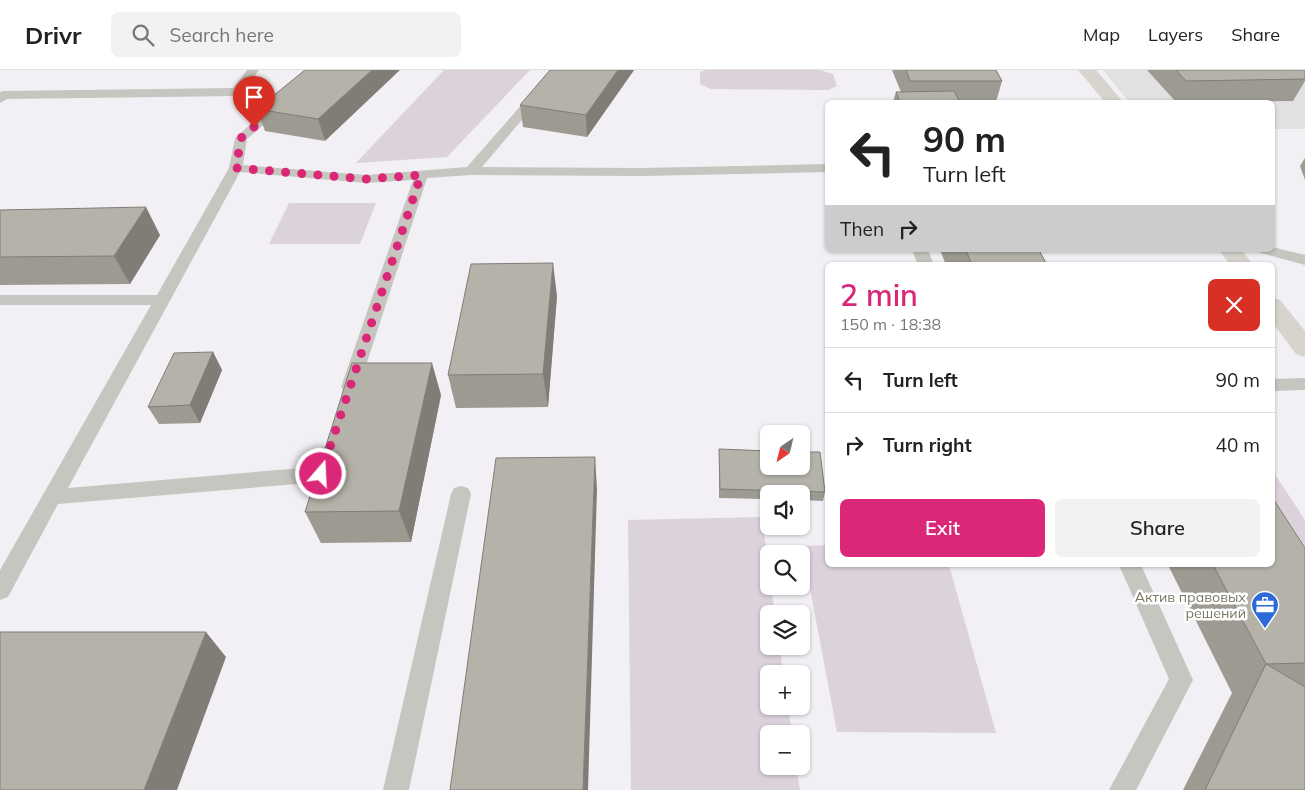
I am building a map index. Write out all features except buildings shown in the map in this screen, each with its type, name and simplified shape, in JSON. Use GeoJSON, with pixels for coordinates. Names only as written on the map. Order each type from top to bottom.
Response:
{"type":"FeatureCollection","features":[{"type":"Feature","properties":{"kind":"main road"},"geometry":{"type":"LineString","coordinates":[[1087,70],[1112,100]]}},
{"type":"Feature","properties":{"kind":"main road"},"geometry":{"type":"LineString","coordinates":[[1232,252],[1240,262]]}},
{"type":"Feature","properties":{"kind":"main road"},"geometry":{"type":"LineString","coordinates":[[1275,309],[1305,348]]}},
{"type":"Feature","properties":{"kind":"lane"},"geometry":{"type":"LineString","coordinates":[[0,99],[4,95],[237,92],[253,70]]}},
{"type":"Feature","properties":{"kind":"lane"},"geometry":{"type":"LineString","coordinates":[[471,171],[558,70]]}},
{"type":"Feature","properties":{"kind":"lane"},"geometry":{"type":"LineString","coordinates":[[3,580],[52,497],[236,168],[241,138],[293,95]]}},
{"type":"Feature","properties":{"kind":"lane"},"geometry":{"type":"LineString","coordinates":[[236,168],[366,179],[471,171],[642,172],[825,168]]}},
{"type":"Feature","properties":{"kind":"lane"},"geometry":{"type":"LineString","coordinates":[[346,399],[421,175]]}},
{"type":"Feature","properties":{"kind":"lane"},"geometry":{"type":"LineString","coordinates":[[1274,252],[1305,260]]}},
{"type":"Feature","properties":{"kind":"lane"},"geometry":{"type":"LineString","coordinates":[[0,300],[163,300]]}},
{"type":"Feature","properties":{"kind":"lane"},"geometry":{"type":"LineString","coordinates":[[1275,385],[1305,384]]}},
{"type":"Feature","properties":{"kind":"lane"},"geometry":{"type":"LineString","coordinates":[[52,497],[321,474],[333,437]]}},
{"type":"Feature","properties":{"kind":"lane"},"geometry":{"type":"LineString","coordinates":[[396,790],[461,494]]}},
{"type":"Feature","properties":{"kind":"lane"},"geometry":{"type":"LineString","coordinates":[[1122,790],[1181,680],[1131,567]]}},
{"type":"Feature","properties":{"kind":"shaded area"},"geometry":{"type":"Polygon","coordinates":[[[444,70],[530,70],[447,157],[356,163],[444,70]]]}},
{"type":"Feature","properties":{"kind":"shaded area"},"geometry":{"type":"Polygon","coordinates":[[[706,70],[820,70],[833,74],[837,86],[828,90],[711,89],[700,84],[700,72],[706,70]]]}},
{"type":"Feature","properties":{"kind":"shaded area"},"geometry":{"type":"Polygon","coordinates":[[[1103,70],[1305,70],[1305,129],[1275,129],[1275,100],[1127,100],[1103,70]]]}},
{"type":"Feature","properties":{"kind":"shaded area"},"geometry":{"type":"Polygon","coordinates":[[[289,203],[376,203],[360,244],[269,244],[289,203]]]}},
{"type":"Feature","properties":{"kind":"shaded area"},"geometry":{"type":"Polygon","coordinates":[[[1275,475],[1305,520],[1305,553],[1275,505],[1275,475]]]}},
{"type":"Feature","properties":{"kind":"shaded area"},"geometry":{"type":"Polygon","coordinates":[[[760,517],[760,535],[764,535],[766,545],[760,545],[760,595],[772,595],[774,605],[760,605],[760,655],[781,655],[782,665],[760,665],[760,715],[789,715],[791,725],[760,725],[760,775],[798,775],[800,790],[631,790],[628,520],[760,517]]]}},
{"type":"Feature","properties":{"kind":"shaded area"},"geometry":{"type":"Polygon","coordinates":[[[825,545],[825,567],[950,567],[996,733],[837,732],[810,589],[810,546],[825,545]]]}},
{"type":"Feature","properties":{"kind":"place","name":"Актив правовых решений"},"geometry":{"type":"Point","coordinates":[1265,629]}},
{"type":"Feature","properties":{"kind":"route"},"geometry":{"type":"LineString","coordinates":[[254,127],[241,138],[236,168],[366,179],[421,175],[321,474]]}}]}
